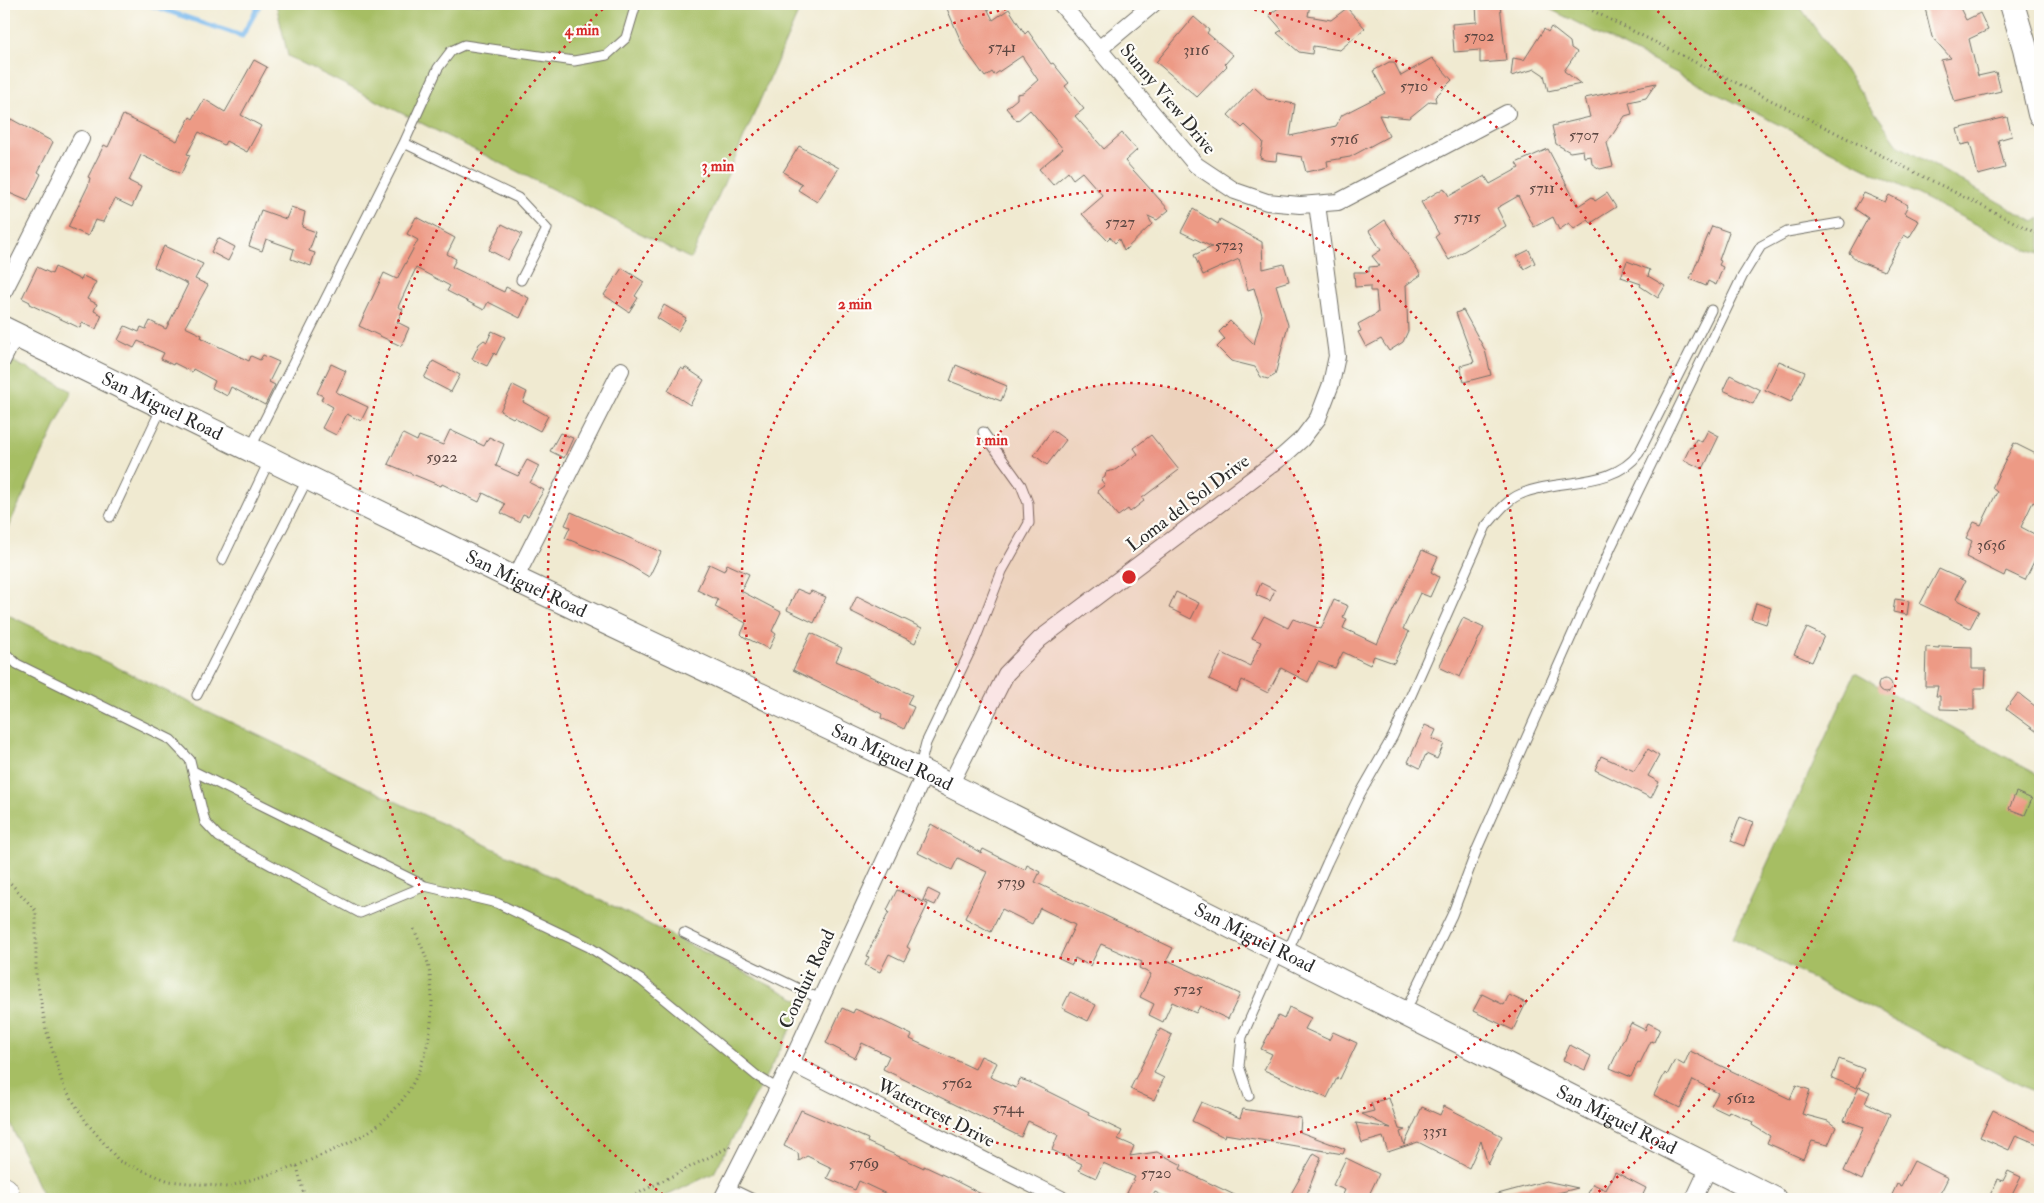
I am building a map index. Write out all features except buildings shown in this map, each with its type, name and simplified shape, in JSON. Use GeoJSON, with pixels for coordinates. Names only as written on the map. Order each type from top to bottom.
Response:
{"type":"FeatureCollection","features":[{"type":"Feature","properties":{"kind":"highway"},"geometry":{"type":"LineString","coordinates":[[4,1191],[7,1199]]}},
{"type":"Feature","properties":{"kind":"street","name":"Sunny View Drive"},"geometry":{"type":"LineString","coordinates":[[1061,4],[1196,165],[1208,175],[1235,191],[1267,202],[1317,204],[1338,202],[1507,113]]}},
{"type":"Feature","properties":{"kind":"street"},"geometry":{"type":"LineString","coordinates":[[1099,49],[1153,4]]}},
{"type":"Feature","properties":{"kind":"street"},"geometry":{"type":"LineString","coordinates":[[2012,4],[2025,48],[2040,114]]}},
{"type":"Feature","properties":{"kind":"street"},"geometry":{"type":"LineString","coordinates":[[4,291],[81,139]]}},
{"type":"Feature","properties":{"kind":"street","name":"Loma del Sol Drive"},"geometry":{"type":"LineString","coordinates":[[950,785],[1006,674],[1040,639],[1283,456],[1302,439],[1318,418],[1331,384],[1337,356],[1317,204]]}},
{"type":"Feature","properties":{"kind":"street","name":"San Miguel Road"},"geometry":{"type":"LineString","coordinates":[[11,333],[515,578],[950,785],[1774,1199]]}},
{"type":"Feature","properties":{"kind":"street"},"geometry":{"type":"LineString","coordinates":[[515,578],[620,370]]}},
{"type":"Feature","properties":{"kind":"street","name":"Conduit Road"},"geometry":{"type":"LineString","coordinates":[[725,1193],[791,1063],[922,772]]}},
{"type":"Feature","properties":{"kind":"street","name":"Watercrest Drive"},"geometry":{"type":"LineString","coordinates":[[791,1063],[1061,1199]]}},
{"type":"Feature","properties":{"kind":"street"},"geometry":{"type":"LineString","coordinates":[[1694,1199],[1709,1167]]}},
{"type":"Feature","properties":{"kind":"lane"},"geometry":{"type":"LineString","coordinates":[[222,560],[260,455],[438,68],[451,51],[464,45],[574,61],[607,55],[626,38],[636,4]]}},
{"type":"Feature","properties":{"kind":"lane"},"geometry":{"type":"LineString","coordinates":[[404,143],[518,198],[547,229],[521,280]]}},
{"type":"Feature","properties":{"kind":"lane"},"geometry":{"type":"LineString","coordinates":[[1405,1012],[1452,915],[1477,849],[1612,545],[1742,277],[1760,246],[1787,232],[1840,223]]}},
{"type":"Feature","properties":{"kind":"lane"},"geometry":{"type":"LineString","coordinates":[[1249,1096],[1239,1066],[1242,1037],[1327,863],[1397,728],[1486,526],[1505,505],[1519,494],[1556,484],[1614,474],[1631,464],[1639,453],[1712,310]]}},
{"type":"Feature","properties":{"kind":"lane"},"geometry":{"type":"LineString","coordinates":[[4,365],[11,333]]}},
{"type":"Feature","properties":{"kind":"lane"},"geometry":{"type":"LineString","coordinates":[[110,517],[162,407]]}},
{"type":"Feature","properties":{"kind":"lane"},"geometry":{"type":"LineString","coordinates":[[922,772],[926,743],[974,643],[1002,571],[1029,523],[1028,502],[1021,484],[982,432]]}},
{"type":"Feature","properties":{"kind":"lane"},"geometry":{"type":"LineString","coordinates":[[197,695],[308,478]]}},
{"type":"Feature","properties":{"kind":"lane"},"geometry":{"type":"LineString","coordinates":[[4,652],[17,664],[171,740],[190,760],[205,822],[219,837],[360,913],[425,886]]}},
{"type":"Feature","properties":{"kind":"lane"},"geometry":{"type":"LineString","coordinates":[[193,771],[425,886],[497,903],[589,947],[641,980],[757,1076],[778,1089]]}},
{"type":"Feature","properties":{"kind":"lane"},"geometry":{"type":"LineString","coordinates":[[684,933],[820,999]]}},
{"type":"Feature","properties":{"kind":"lane"},"geometry":{"type":"LineString","coordinates":[[725,1193],[750,1199]]}},
{"type":"Feature","properties":{"kind":"path"},"geometry":{"type":"LineString","coordinates":[[1579,4],[2040,236]]}},
{"type":"Feature","properties":{"kind":"path"},"geometry":{"type":"LineString","coordinates":[[4,876],[36,911],[36,975],[46,1029],[63,1085],[87,1122],[119,1161],[169,1181],[227,1187],[297,1166],[364,1135],[394,1112],[412,1087],[429,1041],[432,1009],[429,968],[412,926]]}},
{"type":"Feature","properties":{"kind":"path"},"geometry":{"type":"LineString","coordinates":[[627,1199],[737,1144]]}},
{"type":"Feature","properties":{"kind":"path"},"geometry":{"type":"LineString","coordinates":[[297,1166],[305,1199]]}},
{"type":"Feature","properties":{"kind":"green space"},"geometry":{"type":"Polygon","coordinates":[[[276,4],[802,4],[691,259],[288,56],[276,4]]]}},
{"type":"Feature","properties":{"kind":"green space"},"geometry":{"type":"Polygon","coordinates":[[[1540,4],[1798,4],[1899,146],[2034,222],[2040,218],[2040,254],[2027,250],[1540,4]]]}},
{"type":"Feature","properties":{"kind":"green space"},"geometry":{"type":"Polygon","coordinates":[[[4,357],[72,391],[4,536],[4,357]]]}},
{"type":"Feature","properties":{"kind":"green space"},"geometry":{"type":"Polygon","coordinates":[[[4,613],[611,905],[805,1003],[714,1173],[660,1199],[44,1199],[4,1110],[4,613]]]}},
{"type":"Feature","properties":{"kind":"green space"},"geometry":{"type":"Polygon","coordinates":[[[1855,673],[2040,776],[2040,1095],[1733,938],[1855,673]]]}},
{"type":"Feature","properties":{"kind":"waterway"},"geometry":{"type":"LineString","coordinates":[[147,4],[242,36],[260,4]]}}]}
